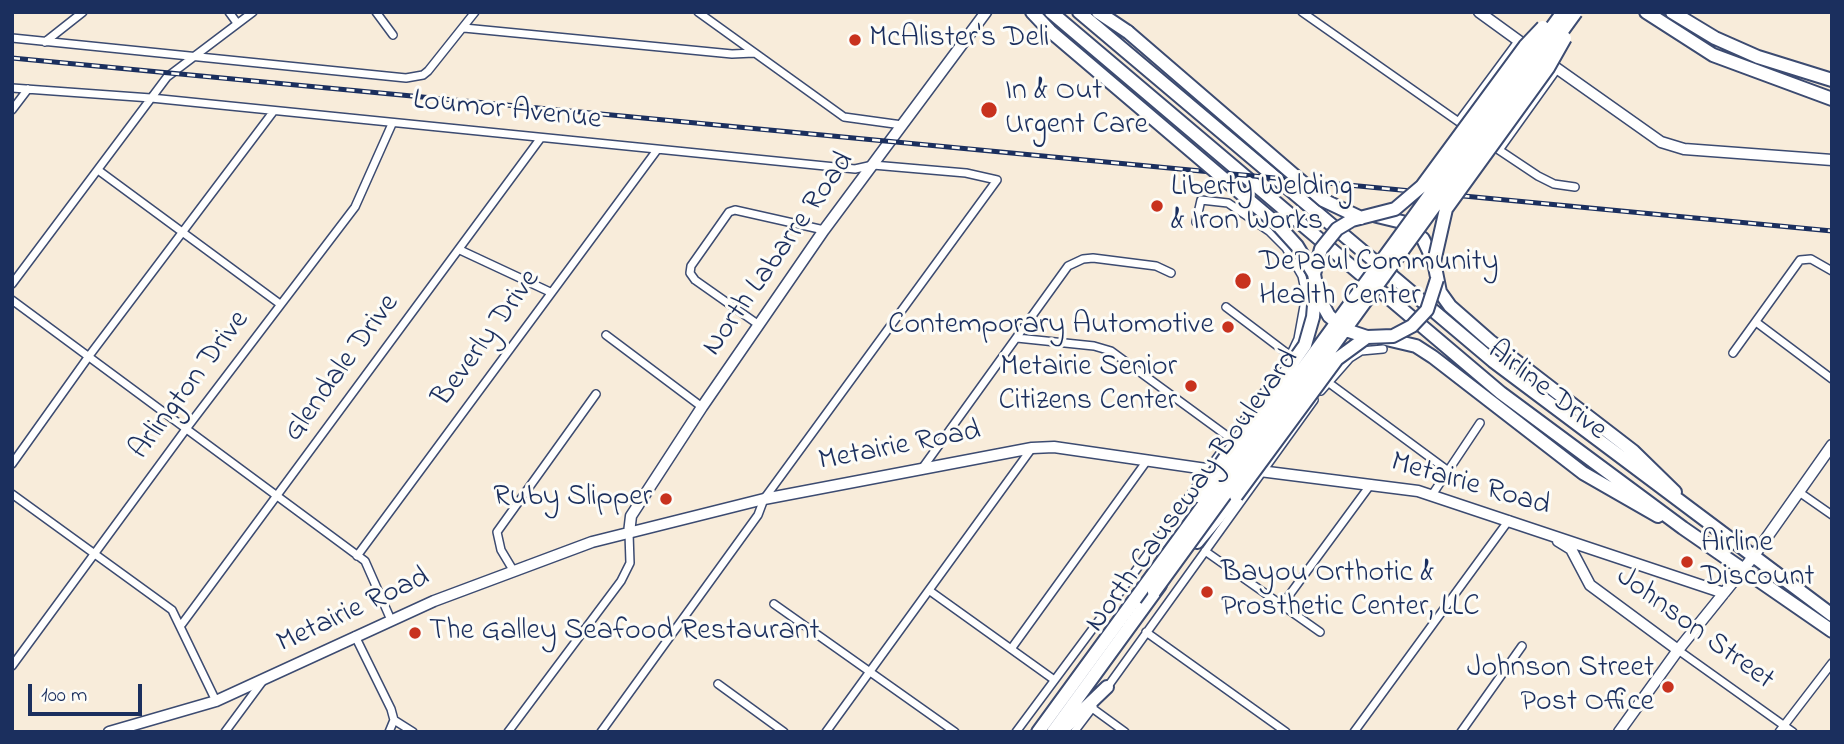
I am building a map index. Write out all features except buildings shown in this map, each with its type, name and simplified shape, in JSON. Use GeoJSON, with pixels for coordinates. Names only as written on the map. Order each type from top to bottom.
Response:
{"type":"FeatureCollection","features":[{"type":"Feature","properties":{"kind":"highway"},"geometry":{"type":"LineString","coordinates":[[1032,12],[1050,31],[1277,224],[1297,246],[1315,280],[1322,307],[1337,324],[1383,343],[1416,346],[1571,464],[1635,505],[1684,528]]}},
{"type":"Feature","properties":{"kind":"highway","name":"Airline Drive"},"geometry":{"type":"LineString","coordinates":[[1051,12],[1501,393],[1684,528],[1832,631]]}},
{"type":"Feature","properties":{"kind":"highway","name":"Airline Drive"},"geometry":{"type":"LineString","coordinates":[[1079,12],[1441,320],[1693,513],[1832,615]]}},
{"type":"Feature","properties":{"kind":"highway"},"geometry":{"type":"LineString","coordinates":[[1098,12],[1128,32],[1322,200],[1361,218]]}},
{"type":"Feature","properties":{"kind":"highway"},"geometry":{"type":"LineString","coordinates":[[1377,216],[1405,203],[1422,186],[1525,46],[1560,12]]}},
{"type":"Feature","properties":{"kind":"highway","name":"North Causeway Boulevard"},"geometry":{"type":"LineString","coordinates":[[1053,732],[1139,603],[1560,12]]}},
{"type":"Feature","properties":{"kind":"highway"},"geometry":{"type":"LineString","coordinates":[[1434,262],[1446,209],[1548,68],[1577,12]]}},
{"type":"Feature","properties":{"kind":"highway","name":"North Causeway Boulevard"},"geometry":{"type":"LineString","coordinates":[[1149,589],[1577,12]]}},
{"type":"Feature","properties":{"kind":"highway"},"geometry":{"type":"LineString","coordinates":[[1646,12],[1713,55],[1832,99]]}},
{"type":"Feature","properties":{"kind":"highway"},"geometry":{"type":"LineString","coordinates":[[1672,12],[1715,38],[1758,57],[1832,80]]}},
{"type":"Feature","properties":{"kind":"highway"},"geometry":{"type":"LineString","coordinates":[[1149,589],[1198,496],[1305,345],[1314,317],[1315,280],[1325,242],[1345,224],[1361,218],[1390,218],[1413,229],[1423,239],[1434,262],[1440,292],[1450,306],[1490,341],[1611,434],[1666,482],[1693,513]]}},
{"type":"Feature","properties":{"kind":"highway"},"geometry":{"type":"LineString","coordinates":[[1383,343],[1420,318],[1432,300],[1437,279]]}},
{"type":"Feature","properties":{"kind":"highway"},"geometry":{"type":"LineString","coordinates":[[1149,589],[1236,496],[1337,359],[1367,337]]}},
{"type":"Feature","properties":{"kind":"highway","name":"North Causeway Boulevard"},"geometry":{"type":"LineString","coordinates":[[1038,732],[1139,603]]}},
{"type":"Feature","properties":{"kind":"highway"},"geometry":{"type":"LineString","coordinates":[[1060,732],[1107,687]]}},
{"type":"Feature","properties":{"kind":"main road","name":"North Labarre Road"},"geometry":{"type":"LineString","coordinates":[[629,533],[631,516],[702,407],[824,230],[986,12]]}},
{"type":"Feature","properties":{"kind":"main road"},"geometry":{"type":"LineString","coordinates":[[1479,12],[1661,142],[1685,149],[1832,160]]}},
{"type":"Feature","properties":{"kind":"main road"},"geometry":{"type":"LineString","coordinates":[[1622,731],[1678,650],[1753,557],[1832,445]]}},
{"type":"Feature","properties":{"kind":"main road","name":"Metairie Road"},"geometry":{"type":"LineString","coordinates":[[109,732],[216,701],[391,620],[513,570],[592,542],[764,499],[1032,448],[1054,447],[1206,471],[1264,470],[1432,495],[1724,593]]}},
{"type":"Feature","properties":{"kind":"main road","name":"Johnson Street"},"geometry":{"type":"LineString","coordinates":[[1546,533],[1571,549],[1590,585],[1678,650]]}},
{"type":"Feature","properties":{"kind":"main road"},"geometry":{"type":"LineString","coordinates":[[1578,565],[1584,556],[1596,550]]}},
{"type":"Feature","properties":{"kind":"street"},"geometry":{"type":"LineString","coordinates":[[229,12],[237,23]]}},
{"type":"Feature","properties":{"kind":"street"},"geometry":{"type":"LineString","coordinates":[[12,284],[171,73],[253,12]]}},
{"type":"Feature","properties":{"kind":"street"},"geometry":{"type":"LineString","coordinates":[[376,12],[393,35]]}},
{"type":"Feature","properties":{"kind":"street"},"geometry":{"type":"LineString","coordinates":[[464,27],[475,12]]}},
{"type":"Feature","properties":{"kind":"street"},"geometry":{"type":"LineString","coordinates":[[698,12],[844,117],[902,125]]}},
{"type":"Feature","properties":{"kind":"street"},"geometry":{"type":"LineString","coordinates":[[1302,12],[1538,176],[1554,184],[1575,187]]}},
{"type":"Feature","properties":{"kind":"street"},"geometry":{"type":"LineString","coordinates":[[44,42],[79,13]]}},
{"type":"Feature","properties":{"kind":"street"},"geometry":{"type":"LineString","coordinates":[[464,27],[732,54],[754,53]]}},
{"type":"Feature","properties":{"kind":"street","name":"Loumor Avenue"},"geometry":{"type":"LineString","coordinates":[[12,38],[406,79],[423,75],[464,27]]}},
{"type":"Feature","properties":{"kind":"street"},"geometry":{"type":"LineString","coordinates":[[1459,121],[1519,40]]}},
{"type":"Feature","properties":{"kind":"street"},"geometry":{"type":"LineString","coordinates":[[1499,150],[1557,69]]}},
{"type":"Feature","properties":{"kind":"street","name":"Loumor Avenue"},"geometry":{"type":"LineString","coordinates":[[12,88],[151,98],[855,169],[873,166],[965,173],[997,180],[764,499]]}},
{"type":"Feature","properties":{"kind":"street"},"geometry":{"type":"LineString","coordinates":[[12,110],[28,89]]}},
{"type":"Feature","properties":{"kind":"street"},"geometry":{"type":"LineString","coordinates":[[12,464],[89,356],[273,111]]}},
{"type":"Feature","properties":{"kind":"street","name":"Arlington Drive"},"geometry":{"type":"LineString","coordinates":[[12,666],[361,197],[392,124]]}},
{"type":"Feature","properties":{"kind":"street","name":"Glendale Drive"},"geometry":{"type":"LineString","coordinates":[[181,624],[540,139]]}},
{"type":"Feature","properties":{"kind":"street","name":"Beverly Drive"},"geometry":{"type":"LineString","coordinates":[[358,556],[657,150]]}},
{"type":"Feature","properties":{"kind":"street"},"geometry":{"type":"LineString","coordinates":[[98,170],[280,304]]}},
{"type":"Feature","properties":{"kind":"street","name":"North Causeway Boulevard"},"geometry":{"type":"LineString","coordinates":[[1016,732],[1290,356],[1303,323],[1306,295],[1302,276],[1286,248],[1269,231],[1228,203],[1201,200],[1196,222]]}},
{"type":"Feature","properties":{"kind":"street"},"geometry":{"type":"LineString","coordinates":[[759,325],[695,280],[690,273],[691,266],[729,212],[735,210],[824,230]]}},
{"type":"Feature","properties":{"kind":"street"},"geometry":{"type":"LineString","coordinates":[[460,250],[550,292]]}},
{"type":"Feature","properties":{"kind":"street"},"geometry":{"type":"LineString","coordinates":[[921,470],[1068,266],[1093,258],[1156,266],[1171,273]]}},
{"type":"Feature","properties":{"kind":"street"},"geometry":{"type":"LineString","coordinates":[[1734,353],[1796,264],[1804,258],[1811,259],[1832,271]]}},
{"type":"Feature","properties":{"kind":"street"},"geometry":{"type":"LineString","coordinates":[[12,300],[367,563],[391,620]]}},
{"type":"Feature","properties":{"kind":"street"},"geometry":{"type":"LineString","coordinates":[[1226,307],[1447,470]]}},
{"type":"Feature","properties":{"kind":"street"},"geometry":{"type":"LineString","coordinates":[[1756,322],[1832,379]]}},
{"type":"Feature","properties":{"kind":"street"},"geometry":{"type":"LineString","coordinates":[[606,335],[702,407]]}},
{"type":"Feature","properties":{"kind":"street"},"geometry":{"type":"LineString","coordinates":[[1017,338],[1094,346],[1111,351],[1230,438]]}},
{"type":"Feature","properties":{"kind":"street","name":"North Causeway Boulevard"},"geometry":{"type":"LineString","coordinates":[[1074,732],[1328,382],[1350,358],[1383,343]]}},
{"type":"Feature","properties":{"kind":"street"},"geometry":{"type":"LineString","coordinates":[[513,570],[501,550],[497,532],[596,394]]}},
{"type":"Feature","properties":{"kind":"street"},"geometry":{"type":"LineString","coordinates":[[1432,495],[1480,423]]}},
{"type":"Feature","properties":{"kind":"street"},"geometry":{"type":"LineString","coordinates":[[826,732],[1032,448]]}},
{"type":"Feature","properties":{"kind":"street"},"geometry":{"type":"LineString","coordinates":[[1011,649],[1146,462]]}},
{"type":"Feature","properties":{"kind":"street"},"geometry":{"type":"LineString","coordinates":[[1282,605],[1371,484]]}},
{"type":"Feature","properties":{"kind":"street"},"geometry":{"type":"LineString","coordinates":[[1799,492],[1832,515]]}},
{"type":"Feature","properties":{"kind":"street"},"geometry":{"type":"LineString","coordinates":[[12,494],[177,616],[216,701]]}},
{"type":"Feature","properties":{"kind":"street"},"geometry":{"type":"LineString","coordinates":[[601,732],[758,515],[764,499]]}},
{"type":"Feature","properties":{"kind":"street"},"geometry":{"type":"LineString","coordinates":[[1354,732],[1508,520]]}},
{"type":"Feature","properties":{"kind":"street"},"geometry":{"type":"LineString","coordinates":[[508,732],[621,581],[630,564],[629,533]]}},
{"type":"Feature","properties":{"kind":"street"},"geometry":{"type":"LineString","coordinates":[[1205,551],[1320,632]]}},
{"type":"Feature","properties":{"kind":"street"},"geometry":{"type":"LineString","coordinates":[[930,591],[1053,679]]}},
{"type":"Feature","properties":{"kind":"street"},"geometry":{"type":"LineString","coordinates":[[775,604],[955,732]]}},
{"type":"Feature","properties":{"kind":"street"},"geometry":{"type":"LineString","coordinates":[[1146,632],[1286,732]]}},
{"type":"Feature","properties":{"kind":"street"},"geometry":{"type":"LineString","coordinates":[[355,636],[394,720],[414,732]]}},
{"type":"Feature","properties":{"kind":"street"},"geometry":{"type":"LineString","coordinates":[[1461,732],[1522,646]]}},
{"type":"Feature","properties":{"kind":"street","name":"Johnson Street"},"geometry":{"type":"LineString","coordinates":[[1678,650],[1782,728],[1793,732]]}},
{"type":"Feature","properties":{"kind":"street"},"geometry":{"type":"LineString","coordinates":[[1782,728],[1832,663]]}},
{"type":"Feature","properties":{"kind":"street"},"geometry":{"type":"LineString","coordinates":[[225,732],[262,682]]}},
{"type":"Feature","properties":{"kind":"street"},"geometry":{"type":"LineString","coordinates":[[718,684],[784,732]]}},
{"type":"Feature","properties":{"kind":"street"},"geometry":{"type":"LineString","coordinates":[[1092,708],[1125,732]]}},
{"type":"Feature","properties":{"kind":"street"},"geometry":{"type":"LineString","coordinates":[[389,732],[394,720]]}},
{"type":"Feature","properties":{"kind":"railway"},"geometry":{"type":"LineString","coordinates":[[12,58],[1832,231]]}},
{"type":"Feature","properties":{"kind":"place","name":"McAlister's Deli"},"geometry":{"type":"Point","coordinates":[855,40]}},
{"type":"Feature","properties":{"kind":"place","name":"In & Out Urgent Care"},"geometry":{"type":"Point","coordinates":[989,110]}},
{"type":"Feature","properties":{"kind":"place","name":"Liberty Welding & Iron Works"},"geometry":{"type":"Point","coordinates":[1157,206]}},
{"type":"Feature","properties":{"kind":"place","name":"DePaul Community Health Center"},"geometry":{"type":"Point","coordinates":[1243,281]}},
{"type":"Feature","properties":{"kind":"place","name":"Contemporary Automotive"},"geometry":{"type":"Point","coordinates":[1228,327]}},
{"type":"Feature","properties":{"kind":"place","name":"Metairie Senior Citizens Center"},"geometry":{"type":"Point","coordinates":[1191,386]}},
{"type":"Feature","properties":{"kind":"place","name":"Ruby Slipper"},"geometry":{"type":"Point","coordinates":[666,499]}},
{"type":"Feature","properties":{"kind":"place","name":"Airline Discount"},"geometry":{"type":"Point","coordinates":[1687,562]}},
{"type":"Feature","properties":{"kind":"place","name":"Bayou Orthotic & Prosthetic Center, LLC"},"geometry":{"type":"Point","coordinates":[1207,592]}},
{"type":"Feature","properties":{"kind":"place","name":"The Galley Seafood Restaurant"},"geometry":{"type":"Point","coordinates":[415,633]}},
{"type":"Feature","properties":{"kind":"place","name":"Johnson Street Post Office"},"geometry":{"type":"Point","coordinates":[1668,687]}}]}
